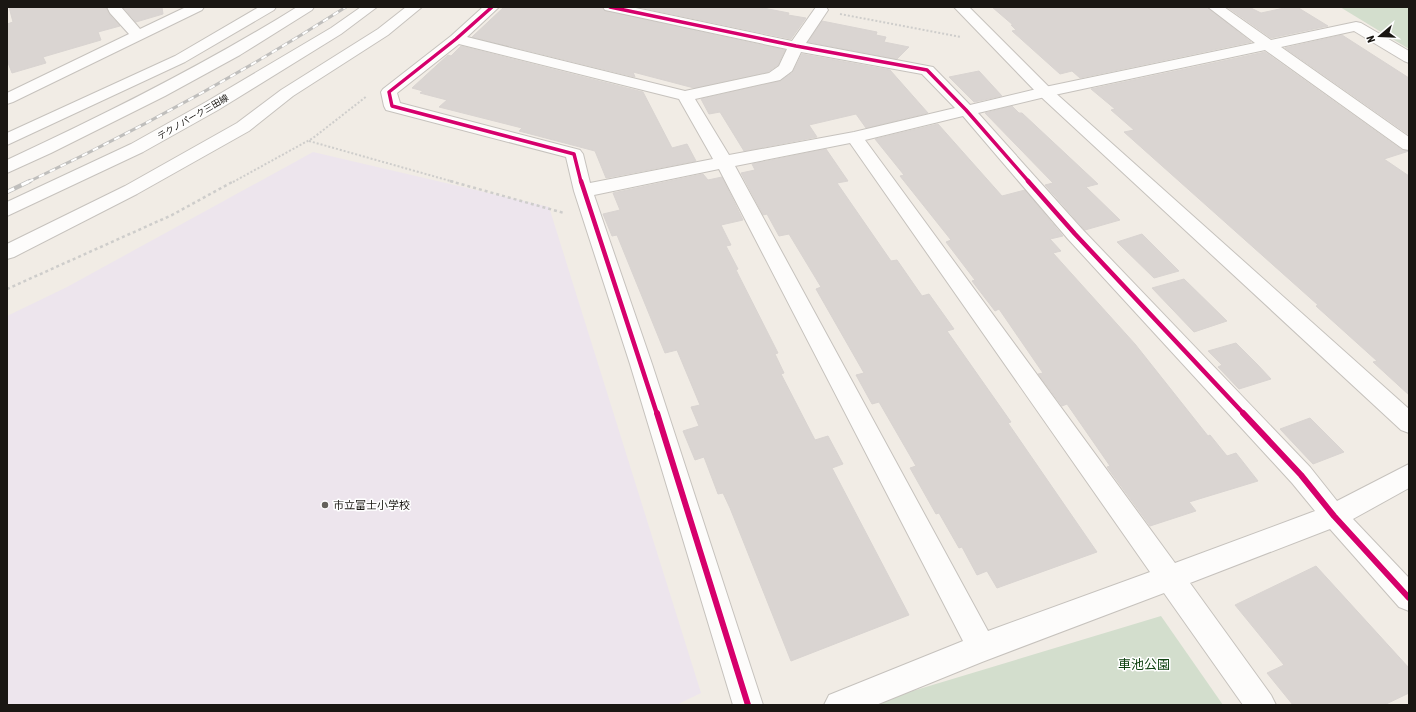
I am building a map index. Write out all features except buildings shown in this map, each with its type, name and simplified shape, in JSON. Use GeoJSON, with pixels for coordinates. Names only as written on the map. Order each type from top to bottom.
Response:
{"type":"FeatureCollection","features":[{"type":"Feature","properties":{"kind":"street"},"geometry":{"type":"LineString","coordinates":[[114,7],[138,36]]}},
{"type":"Feature","properties":{"kind":"street"},"geometry":{"type":"LineString","coordinates":[[7,98],[198,7]]}},
{"type":"Feature","properties":{"kind":"street"},"geometry":{"type":"LineString","coordinates":[[7,154],[89,113],[269,7]]}},
{"type":"Feature","properties":{"kind":"street"},"geometry":{"type":"LineString","coordinates":[[89,129],[231,44],[289,7]]}},
{"type":"Feature","properties":{"kind":"street"},"geometry":{"type":"LineString","coordinates":[[7,167],[89,129],[212,63],[307,7]]}},
{"type":"Feature","properties":{"kind":"street","name":"テクノパーク三田線"},"geometry":{"type":"LineString","coordinates":[[7,210],[137,148],[212,106],[336,31],[370,7]]}},
{"type":"Feature","properties":{"kind":"street"},"geometry":{"type":"LineString","coordinates":[[212,106],[278,79],[342,42],[393,7]]}},
{"type":"Feature","properties":{"kind":"street"},"geometry":{"type":"LineString","coordinates":[[7,252],[131,190],[243,127],[287,93],[383,32],[415,7]]}},
{"type":"Feature","properties":{"kind":"street"},"geometry":{"type":"LineString","coordinates":[[492,7],[456,39],[390,92],[392,106],[574,154],[583,191],[641,364],[748,705]]}},
{"type":"Feature","properties":{"kind":"street"},"geometry":{"type":"LineString","coordinates":[[610,7],[796,46],[926,70],[966,110],[1074,234],[1295,470],[1334,516],[1409,598]]}},
{"type":"Feature","properties":{"kind":"street"},"geometry":{"type":"LineString","coordinates":[[961,7],[1045,92],[1409,423]]}},
{"type":"Feature","properties":{"kind":"street"},"geometry":{"type":"LineString","coordinates":[[1215,7],[1409,145]]}},
{"type":"Feature","properties":{"kind":"street"},"geometry":{"type":"LineString","coordinates":[[456,39],[685,96],[774,77],[786,68],[796,46],[821,10]]}},
{"type":"Feature","properties":{"kind":"street"},"geometry":{"type":"LineString","coordinates":[[583,191],[854,137],[1045,92],[1356,26],[1409,58]]}},
{"type":"Feature","properties":{"kind":"street"},"geometry":{"type":"LineString","coordinates":[[7,140],[65,111],[180,59]]}},
{"type":"Feature","properties":{"kind":"street"},"geometry":{"type":"LineString","coordinates":[[7,236],[124,179],[227,122],[287,93]]}},
{"type":"Feature","properties":{"kind":"street"},"geometry":{"type":"LineString","coordinates":[[685,96],[724,162],[982,648]]}},
{"type":"Feature","properties":{"kind":"street"},"geometry":{"type":"LineString","coordinates":[[854,137],[1261,705]]}},
{"type":"Feature","properties":{"kind":"street"},"geometry":{"type":"LineString","coordinates":[[839,705],[982,648],[1334,516],[1409,475]]}},
{"type":"Feature","properties":{"kind":"path"},"geometry":{"type":"LineString","coordinates":[[821,10],[998,45]]}},
{"type":"Feature","properties":{"kind":"path"},"geometry":{"type":"LineString","coordinates":[[7,289],[172,215],[308,141],[371,92]]}},
{"type":"Feature","properties":{"kind":"path"},"geometry":{"type":"LineString","coordinates":[[308,141],[594,222]]}},
{"type":"Feature","properties":{"kind":"shaded area","name":"市立富士小学校"},"geometry":{"type":"Polygon","coordinates":[[[313,152],[549,207],[701,693],[676,705],[7,705],[7,316],[67,287],[313,152]]]}},
{"type":"Feature","properties":{"kind":"green space"},"geometry":{"type":"Polygon","coordinates":[[[1340,7],[1409,7],[1409,49],[1340,7]]]}},
{"type":"Feature","properties":{"kind":"green space","name":"車池公園"},"geometry":{"type":"Polygon","coordinates":[[[1161,616],[1223,705],[866,705],[1161,616]]]}},
{"type":"Feature","properties":{"kind":"railway"},"geometry":{"type":"LineString","coordinates":[[28,182],[110,142],[230,77],[346,7]]}},
{"type":"Feature","properties":{"kind":"railway"},"geometry":{"type":"LineString","coordinates":[[7,192],[30,181]]}},
{"type":"Feature","properties":{"kind":"cycle path"},"geometry":{"type":"LineString","coordinates":[[492,7],[456,39],[389,92],[392,106],[574,154],[583,191],[641,364],[748,705]]}},
{"type":"Feature","properties":{"kind":"cycle path"},"geometry":{"type":"LineString","coordinates":[[610,7],[796,46],[927,70],[966,110],[1075,234],[1301,475],[1334,516],[1409,598]]}},
{"type":"Feature","properties":{"kind":"place","name":"市立富士小学校"},"geometry":{"type":"Point","coordinates":[325,505]}}]}
